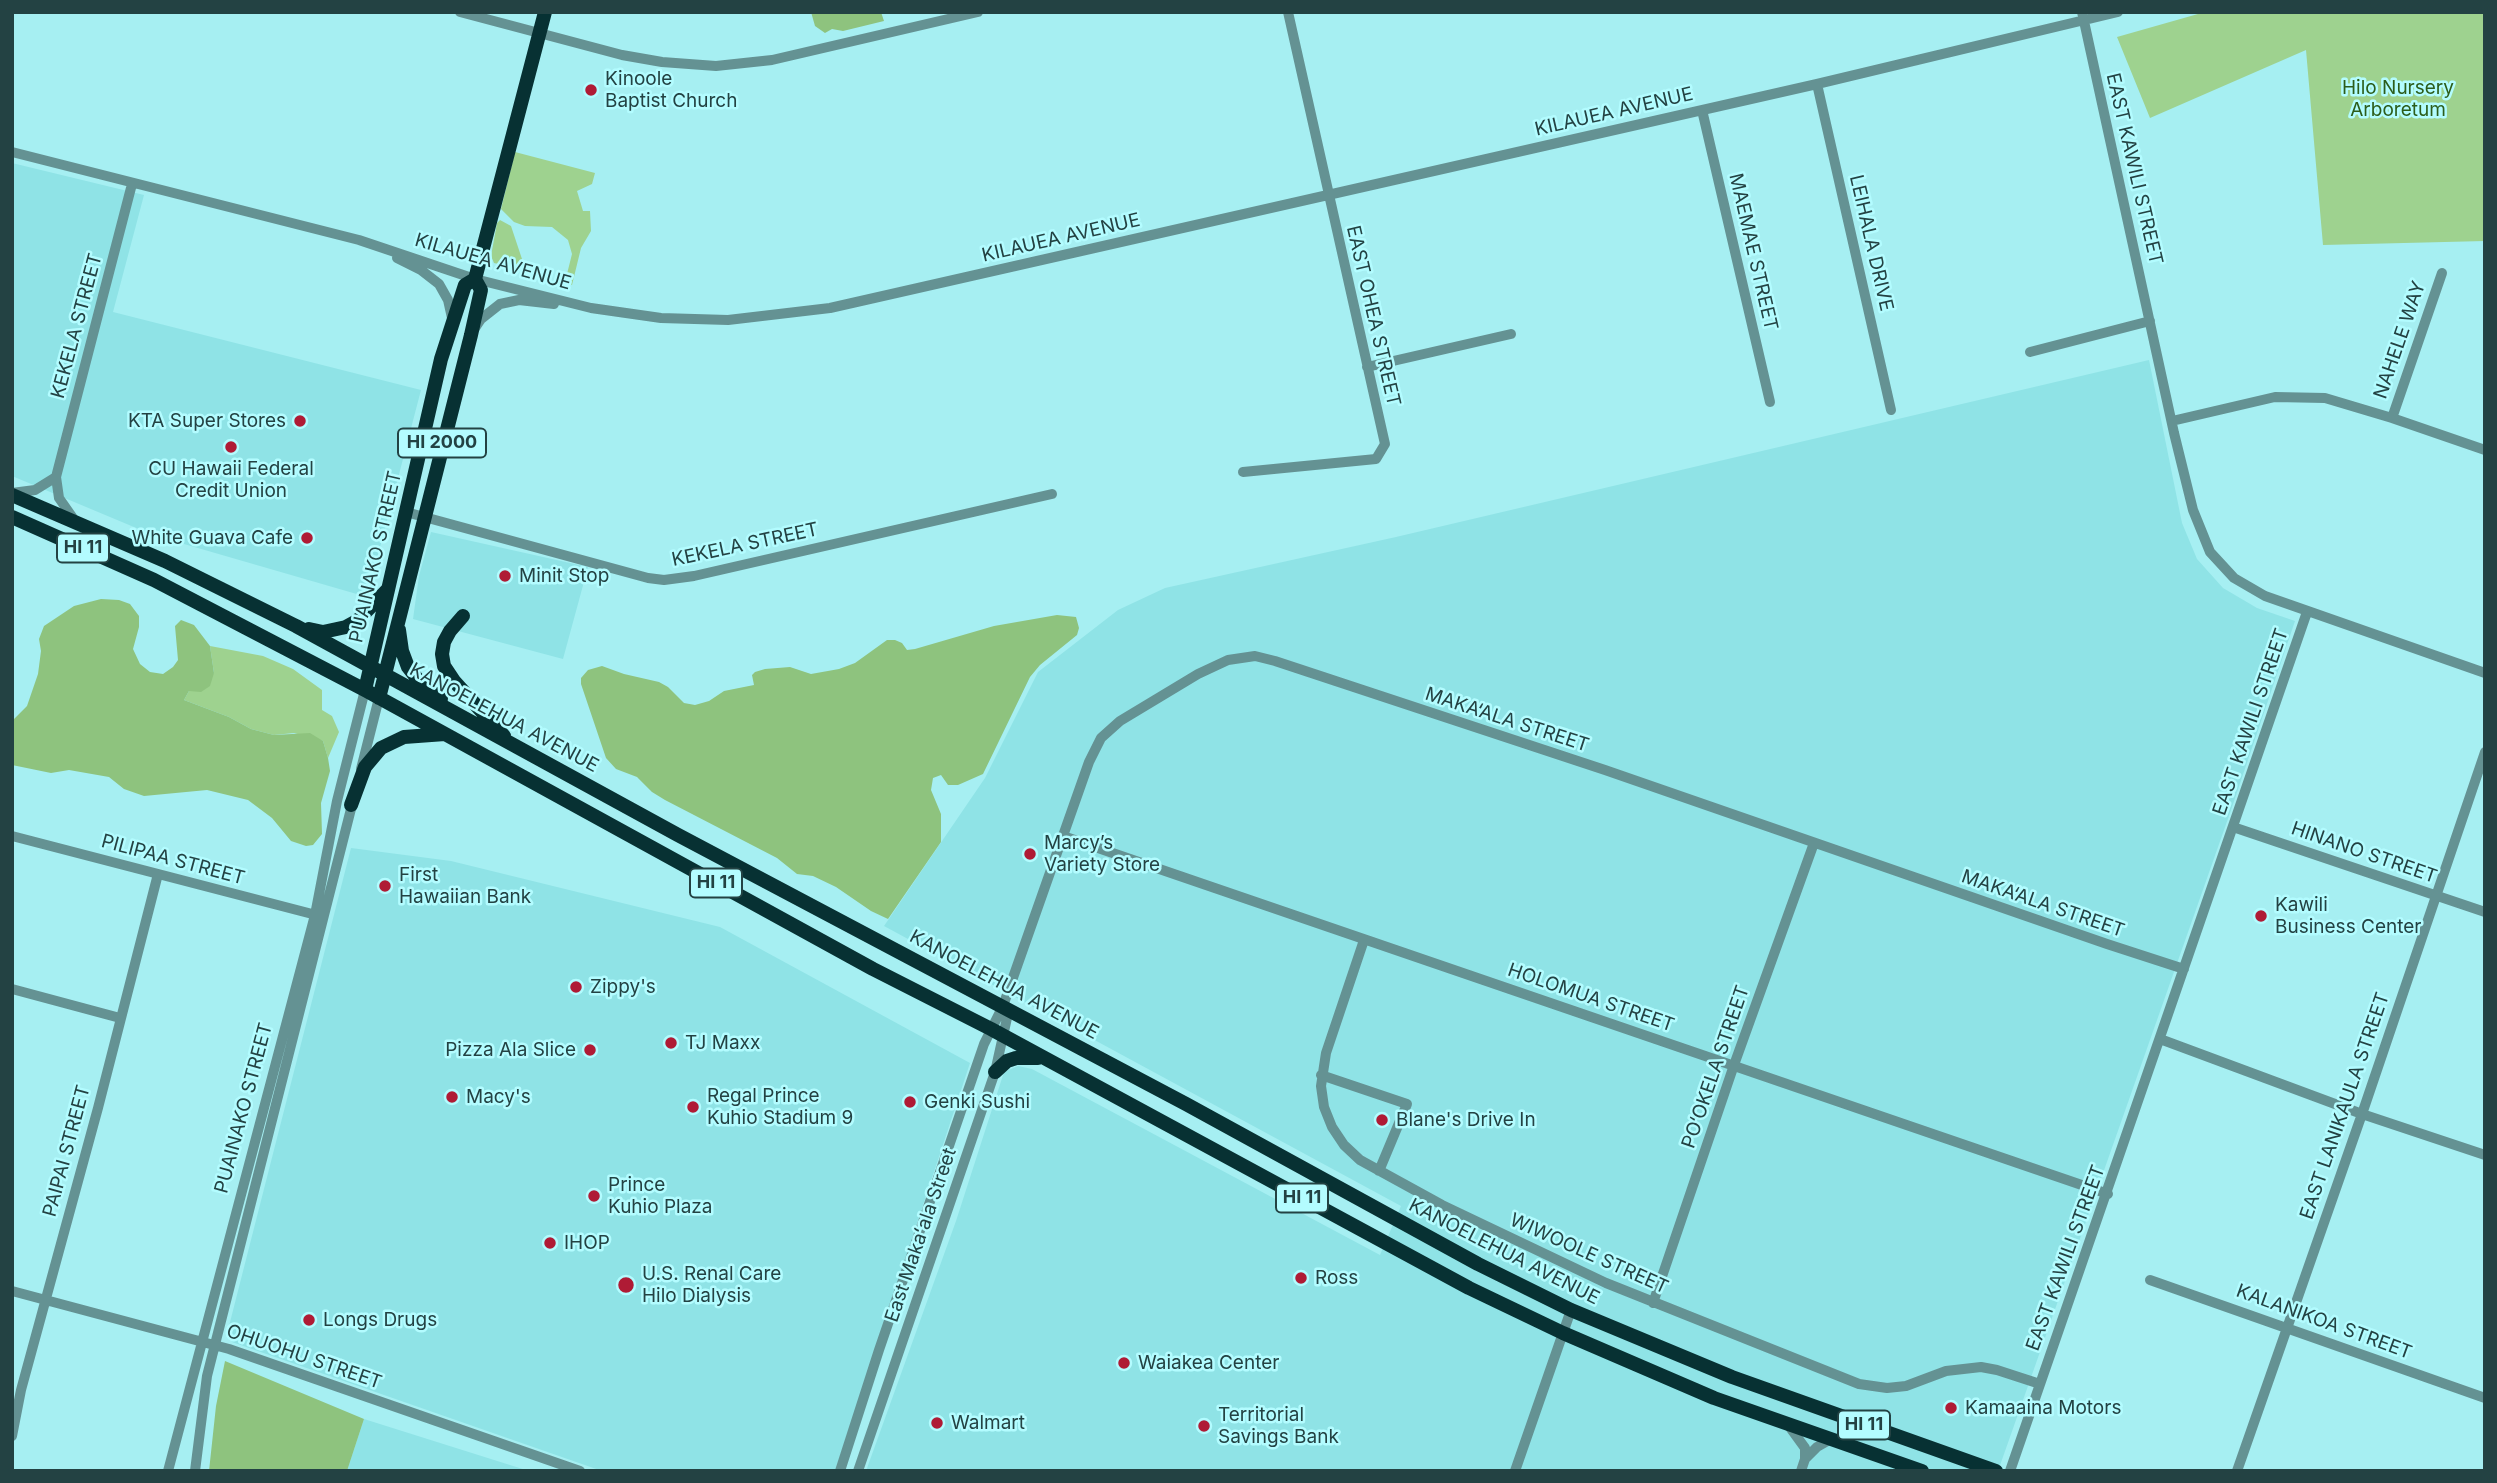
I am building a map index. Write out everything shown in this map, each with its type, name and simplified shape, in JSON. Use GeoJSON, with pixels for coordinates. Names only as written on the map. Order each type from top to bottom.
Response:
{"type":"FeatureCollection","features":[{"type":"Feature","properties":{"kind":"highway","name":"HI 2000"},"geometry":{"type":"LineString","coordinates":[[475,279],[545,12]]}},
{"type":"Feature","properties":{"kind":"highway","name":"PUAINAKO STREET"},"geometry":{"type":"LineString","coordinates":[[365,690],[441,359],[465,285],[475,279],[481,290],[471,335],[379,698]]}},
{"type":"Feature","properties":{"kind":"highway","name":"KANOELEHUA AVENUE"},"geometry":{"type":"LineString","coordinates":[[12,494],[200,577],[296,626],[678,835],[1006,1008],[1478,1264],[1571,1310],[1732,1377],[1996,1471]]}},
{"type":"Feature","properties":{"kind":"highway","name":"HI 11"},"geometry":{"type":"LineString","coordinates":[[12,517],[154,580],[365,690],[873,969],[1469,1288],[1563,1333],[1714,1398],[1922,1471]]}},
{"type":"Feature","properties":{"kind":"highway"},"geometry":{"type":"LineString","coordinates":[[296,626],[323,632],[346,627],[357,621],[389,588]]}},
{"type":"Feature","properties":{"kind":"highway"},"geometry":{"type":"LineString","coordinates":[[400,609],[401,651],[408,667],[419,681],[472,724]]}},
{"type":"Feature","properties":{"kind":"highway"},"geometry":{"type":"LineString","coordinates":[[463,616],[446,636],[442,654],[444,666],[456,684],[512,745]]}},
{"type":"Feature","properties":{"kind":"highway"},"geometry":{"type":"LineString","coordinates":[[351,805],[365,767],[381,748],[404,737],[446,734]]}},
{"type":"Feature","properties":{"kind":"highway"},"geometry":{"type":"LineString","coordinates":[[995,1072],[1007,1061],[1016,1058],[1043,1058]]}},
{"type":"Feature","properties":{"kind":"street"},"geometry":{"type":"LineString","coordinates":[[460,12],[644,60],[716,66],[772,60],[978,12]]}},
{"type":"Feature","properties":{"kind":"street","name":"EAST OHEA STREET"},"geometry":{"type":"LineString","coordinates":[[1243,472],[1376,459],[1385,444],[1288,12]]}},
{"type":"Feature","properties":{"kind":"street","name":"KILAUEA AVENUE"},"geometry":{"type":"LineString","coordinates":[[12,152],[359,240],[475,279],[591,308],[661,318],[728,320],[830,308],[1817,84],[2082,16],[2118,12]]}},
{"type":"Feature","properties":{"kind":"street","name":"EAST KAWILI STREET"},"geometry":{"type":"LineString","coordinates":[[2010,1471],[2108,1194],[2307,612],[2258,593],[2234,578],[2215,559],[2203,537],[2193,510],[2172,421],[2082,16]]}},
{"type":"Feature","properties":{"kind":"street","name":"LEIHALA DRIVE"},"geometry":{"type":"LineString","coordinates":[[1817,84],[1891,410]]}},
{"type":"Feature","properties":{"kind":"street","name":"MAEMAE STREET"},"geometry":{"type":"LineString","coordinates":[[1702,110],[1770,402]]}},
{"type":"Feature","properties":{"kind":"street","name":"KEKELA STREET"},"geometry":{"type":"LineString","coordinates":[[56,477],[132,184]]}},
{"type":"Feature","properties":{"kind":"street"},"geometry":{"type":"LineString","coordinates":[[359,240],[433,277],[448,300],[451,328]]}},
{"type":"Feature","properties":{"kind":"street","name":"NAHELE WAY"},"geometry":{"type":"LineString","coordinates":[[2392,418],[2442,273]]}},
{"type":"Feature","properties":{"kind":"street"},"geometry":{"type":"LineString","coordinates":[[471,335],[481,319],[493,308],[511,300],[591,308]]}},
{"type":"Feature","properties":{"kind":"street"},"geometry":{"type":"LineString","coordinates":[[2029,352],[2150,321]]}},
{"type":"Feature","properties":{"kind":"street"},"geometry":{"type":"LineString","coordinates":[[1367,367],[1511,334]]}},
{"type":"Feature","properties":{"kind":"street"},"geometry":{"type":"LineString","coordinates":[[2172,421],[2275,397],[2325,398],[2485,450]]}},
{"type":"Feature","properties":{"kind":"street"},"geometry":{"type":"LineString","coordinates":[[12,494],[35,490],[56,477],[61,504],[81,523]]}},
{"type":"Feature","properties":{"kind":"street","name":"KEKELA STREET"},"geometry":{"type":"LineString","coordinates":[[406,512],[648,578],[664,580],[694,576],[1052,494]]}},
{"type":"Feature","properties":{"kind":"street"},"geometry":{"type":"LineString","coordinates":[[2307,612],[2485,673]]}},
{"type":"Feature","properties":{"kind":"street","name":"MAKA‘ALA STREET"},"geometry":{"type":"LineString","coordinates":[[1006,1008],[1089,762],[1101,738],[1120,721],[1198,674],[1228,660],[1255,656],[1605,770],[2185,969]]}},
{"type":"Feature","properties":{"kind":"street","name":"PUAINAKO STREET"},"geometry":{"type":"LineString","coordinates":[[194,1471],[202,1404],[320,916],[337,801],[365,690]]}},
{"type":"Feature","properties":{"kind":"street","name":"PUAINAKO STREET"},"geometry":{"type":"LineString","coordinates":[[168,1471],[379,698]]}},
{"type":"Feature","properties":{"kind":"street","name":"EAST LANIKAULA STREET"},"geometry":{"type":"LineString","coordinates":[[2237,1471],[2485,752]]}},
{"type":"Feature","properties":{"kind":"street","name":"HINANO STREET"},"geometry":{"type":"LineString","coordinates":[[2233,827],[2485,912]]}},
{"type":"Feature","properties":{"kind":"street","name":"PILIPAA STREET"},"geometry":{"type":"LineString","coordinates":[[12,836],[320,916]]}},
{"type":"Feature","properties":{"kind":"street","name":"HOLOMUA STREET"},"geometry":{"type":"LineString","coordinates":[[1063,836],[2108,1194]]}},
{"type":"Feature","properties":{"kind":"street","name":"PO‘OKELA STREET"},"geometry":{"type":"LineString","coordinates":[[1653,1303],[1734,1065],[1814,843]]}},
{"type":"Feature","properties":{"kind":"street","name":"PAIPAI STREET"},"geometry":{"type":"LineString","coordinates":[[12,1436],[44,1300],[98,1108],[158,874]]}},
{"type":"Feature","properties":{"kind":"street","name":"WIWOOLE STREET"},"geometry":{"type":"LineString","coordinates":[[1364,940],[1326,1054],[1321,1075],[1322,1096],[1332,1127],[1352,1153],[1379,1171],[1442,1205],[1653,1303],[1859,1384],[1887,1388],[1906,1386],[1946,1371],[1981,1367],[2040,1384]]}},
{"type":"Feature","properties":{"kind":"street"},"geometry":{"type":"LineString","coordinates":[[12,989],[120,1018]]}},
{"type":"Feature","properties":{"kind":"street","name":"East Makaʻala Street"},"geometry":{"type":"LineString","coordinates":[[840,1471],[955,1130],[1006,1008]]}},
{"type":"Feature","properties":{"kind":"street","name":"East Makaʻala Street"},"geometry":{"type":"LineString","coordinates":[[858,1471],[995,1072],[997,1033]]}},
{"type":"Feature","properties":{"kind":"street"},"geometry":{"type":"LineString","coordinates":[[2160,1039],[2362,1114],[2485,1155]]}},
{"type":"Feature","properties":{"kind":"street"},"geometry":{"type":"LineString","coordinates":[[1321,1075],[1407,1104],[1379,1171]]}},
{"type":"Feature","properties":{"kind":"street","name":"KALANIKOA STREET"},"geometry":{"type":"LineString","coordinates":[[2150,1280],[2287,1326],[2485,1398]]}},
{"type":"Feature","properties":{"kind":"street","name":"OHUOHU STREET"},"geometry":{"type":"LineString","coordinates":[[12,1291],[215,1345],[580,1471]]}},
{"type":"Feature","properties":{"kind":"street"},"geometry":{"type":"LineString","coordinates":[[1515,1471],[1571,1310]]}},
{"type":"Feature","properties":{"kind":"street"},"geometry":{"type":"LineString","coordinates":[[1789,1425],[1805,1448],[1801,1471]]}},
{"type":"Feature","properties":{"kind":"street"},"geometry":{"type":"LineString","coordinates":[[1805,1459],[1817,1447],[1832,1439]]}},
{"type":"Feature","properties":{"kind":"shaded area"},"geometry":{"type":"Polygon","coordinates":[[[12,163],[144,195],[113,312],[421,390],[367,597],[153,535],[12,476],[12,163]]]}},
{"type":"Feature","properties":{"kind":"shaded area"},"geometry":{"type":"Polygon","coordinates":[[[2149,360],[2182,523],[2197,559],[2223,588],[2257,608],[2295,621],[1998,1471],[866,1471],[956,1221],[1004,1072],[1018,1066],[1032,1069],[1380,1255],[1401,1206],[884,926],[985,778],[1038,672],[1118,610],[1165,588],[1396,537],[2149,360]]]}},
{"type":"Feature","properties":{"kind":"shaded area"},"geometry":{"type":"Polygon","coordinates":[[[431,532],[588,567],[563,659],[413,619],[419,576],[431,532]]]}},
{"type":"Feature","properties":{"kind":"shaded area","name":"Prince Kuhio Plaza"},"geometry":{"type":"Polygon","coordinates":[[[351,848],[451,861],[720,927],[970,1063],[835,1471],[602,1471],[232,1342],[228,1330],[351,848]]]}},
{"type":"Feature","properties":{"kind":"shaded area"},"geometry":{"type":"Polygon","coordinates":[[[364,1419],[529,1471],[347,1471],[364,1419]]]}},
{"type":"Feature","properties":{"kind":"green space"},"geometry":{"type":"Polygon","coordinates":[[[811,12],[881,12],[884,21],[843,31],[832,29],[825,33],[815,26],[811,12]]]}},
{"type":"Feature","properties":{"kind":"green space","name":"Hilo Nursery Arboretum"},"geometry":{"type":"Polygon","coordinates":[[[2205,12],[2485,12],[2485,241],[2323,245],[2306,50],[2150,118],[2117,37],[2205,12]]]}},
{"type":"Feature","properties":{"kind":"green space"},"geometry":{"type":"Polygon","coordinates":[[[515,152],[595,173],[592,184],[577,191],[583,211],[590,211],[591,231],[581,248],[572,285],[565,282],[572,254],[568,240],[552,227],[525,226],[514,222],[501,209],[515,152]]]}},
{"type":"Feature","properties":{"kind":"green space"},"geometry":{"type":"Polygon","coordinates":[[[500,220],[511,226],[522,259],[515,268],[494,263],[491,256],[497,223],[500,220]]]}},
{"type":"Feature","properties":{"kind":"green space"},"geometry":{"type":"Polygon","coordinates":[[[101,599],[130,604],[139,616],[133,649],[140,664],[150,672],[163,674],[173,667],[178,660],[175,626],[181,620],[194,625],[210,646],[214,673],[210,686],[201,692],[189,691],[184,700],[229,717],[251,729],[274,735],[310,733],[323,741],[330,771],[321,803],[322,834],[313,845],[306,846],[291,841],[272,818],[248,800],[207,790],[144,796],[124,789],[109,777],[69,770],[51,773],[12,765],[12,721],[27,706],[38,674],[41,651],[39,639],[44,626],[74,606],[101,599]]]}},
{"type":"Feature","properties":{"kind":"green space"},"geometry":{"type":"Polygon","coordinates":[[[1057,615],[1076,617],[1079,628],[1077,635],[1040,665],[1030,677],[983,774],[958,785],[948,785],[941,775],[933,778],[931,790],[941,814],[941,842],[888,919],[836,887],[813,876],[797,874],[777,858],[665,800],[637,777],[616,769],[606,758],[581,684],[581,678],[588,670],[602,666],[659,682],[684,703],[695,705],[709,701],[724,691],[754,685],[752,675],[765,669],[790,667],[811,674],[839,669],[855,663],[887,640],[902,643],[907,650],[915,649],[994,626],[1057,615]]]}},
{"type":"Feature","properties":{"kind":"green space"},"geometry":{"type":"Polygon","coordinates":[[[210,646],[263,656],[293,669],[322,690],[322,710],[332,716],[339,732],[328,758],[323,741],[294,733],[274,735],[251,729],[229,717],[184,700],[189,691],[214,673],[210,646]]]}},
{"type":"Feature","properties":{"kind":"green space"},"geometry":{"type":"Polygon","coordinates":[[[225,1361],[364,1419],[347,1471],[209,1471],[216,1406],[225,1361]]]}},
{"type":"Feature","properties":{"kind":"place","name":"Kinoole Baptist Church"},"geometry":{"type":"Point","coordinates":[591,90]}},
{"type":"Feature","properties":{"kind":"place","name":"KTA Super Stores"},"geometry":{"type":"Point","coordinates":[300,421]}},
{"type":"Feature","properties":{"kind":"place","name":"CU Hawaii Federal Credit Union"},"geometry":{"type":"Point","coordinates":[231,447]}},
{"type":"Feature","properties":{"kind":"place","name":"White Guava Cafe"},"geometry":{"type":"Point","coordinates":[307,538]}},
{"type":"Feature","properties":{"kind":"place","name":"Minit Stop"},"geometry":{"type":"Point","coordinates":[505,576]}},
{"type":"Feature","properties":{"kind":"place","name":"Marcy’s Variety Store"},"geometry":{"type":"Point","coordinates":[1030,854]}},
{"type":"Feature","properties":{"kind":"place","name":"First Hawaiian Bank"},"geometry":{"type":"Point","coordinates":[385,886]}},
{"type":"Feature","properties":{"kind":"place","name":"Kawili Business Center"},"geometry":{"type":"Point","coordinates":[2261,916]}},
{"type":"Feature","properties":{"kind":"place","name":"Zippy's"},"geometry":{"type":"Point","coordinates":[576,987]}},
{"type":"Feature","properties":{"kind":"place","name":"TJ Maxx"},"geometry":{"type":"Point","coordinates":[671,1043]}},
{"type":"Feature","properties":{"kind":"place","name":"Pizza Ala Slice"},"geometry":{"type":"Point","coordinates":[590,1050]}},
{"type":"Feature","properties":{"kind":"place","name":"Macy's"},"geometry":{"type":"Point","coordinates":[452,1097]}},
{"type":"Feature","properties":{"kind":"place","name":"Genki Sushi"},"geometry":{"type":"Point","coordinates":[910,1102]}},
{"type":"Feature","properties":{"kind":"place","name":"Regal Prince Kuhio Stadium 9"},"geometry":{"type":"Point","coordinates":[693,1107]}},
{"type":"Feature","properties":{"kind":"place","name":"Blane's Drive In"},"geometry":{"type":"Point","coordinates":[1382,1120]}},
{"type":"Feature","properties":{"kind":"place","name":"Prince Kuhio Plaza"},"geometry":{"type":"Point","coordinates":[594,1196]}},
{"type":"Feature","properties":{"kind":"place","name":"IHOP"},"geometry":{"type":"Point","coordinates":[550,1243]}},
{"type":"Feature","properties":{"kind":"place","name":"Ross"},"geometry":{"type":"Point","coordinates":[1301,1278]}},
{"type":"Feature","properties":{"kind":"place","name":"U.S. Renal Care Hilo Dialysis"},"geometry":{"type":"Point","coordinates":[626,1285]}},
{"type":"Feature","properties":{"kind":"place","name":"Longs Drugs"},"geometry":{"type":"Point","coordinates":[309,1320]}},
{"type":"Feature","properties":{"kind":"place","name":"Waiakea Center"},"geometry":{"type":"Point","coordinates":[1124,1363]}},
{"type":"Feature","properties":{"kind":"place","name":"Kamaaina Motors"},"geometry":{"type":"Point","coordinates":[1951,1408]}},
{"type":"Feature","properties":{"kind":"place","name":"Walmart"},"geometry":{"type":"Point","coordinates":[937,1423]}},
{"type":"Feature","properties":{"kind":"place","name":"Territorial Savings Bank"},"geometry":{"type":"Point","coordinates":[1204,1426]}}]}
